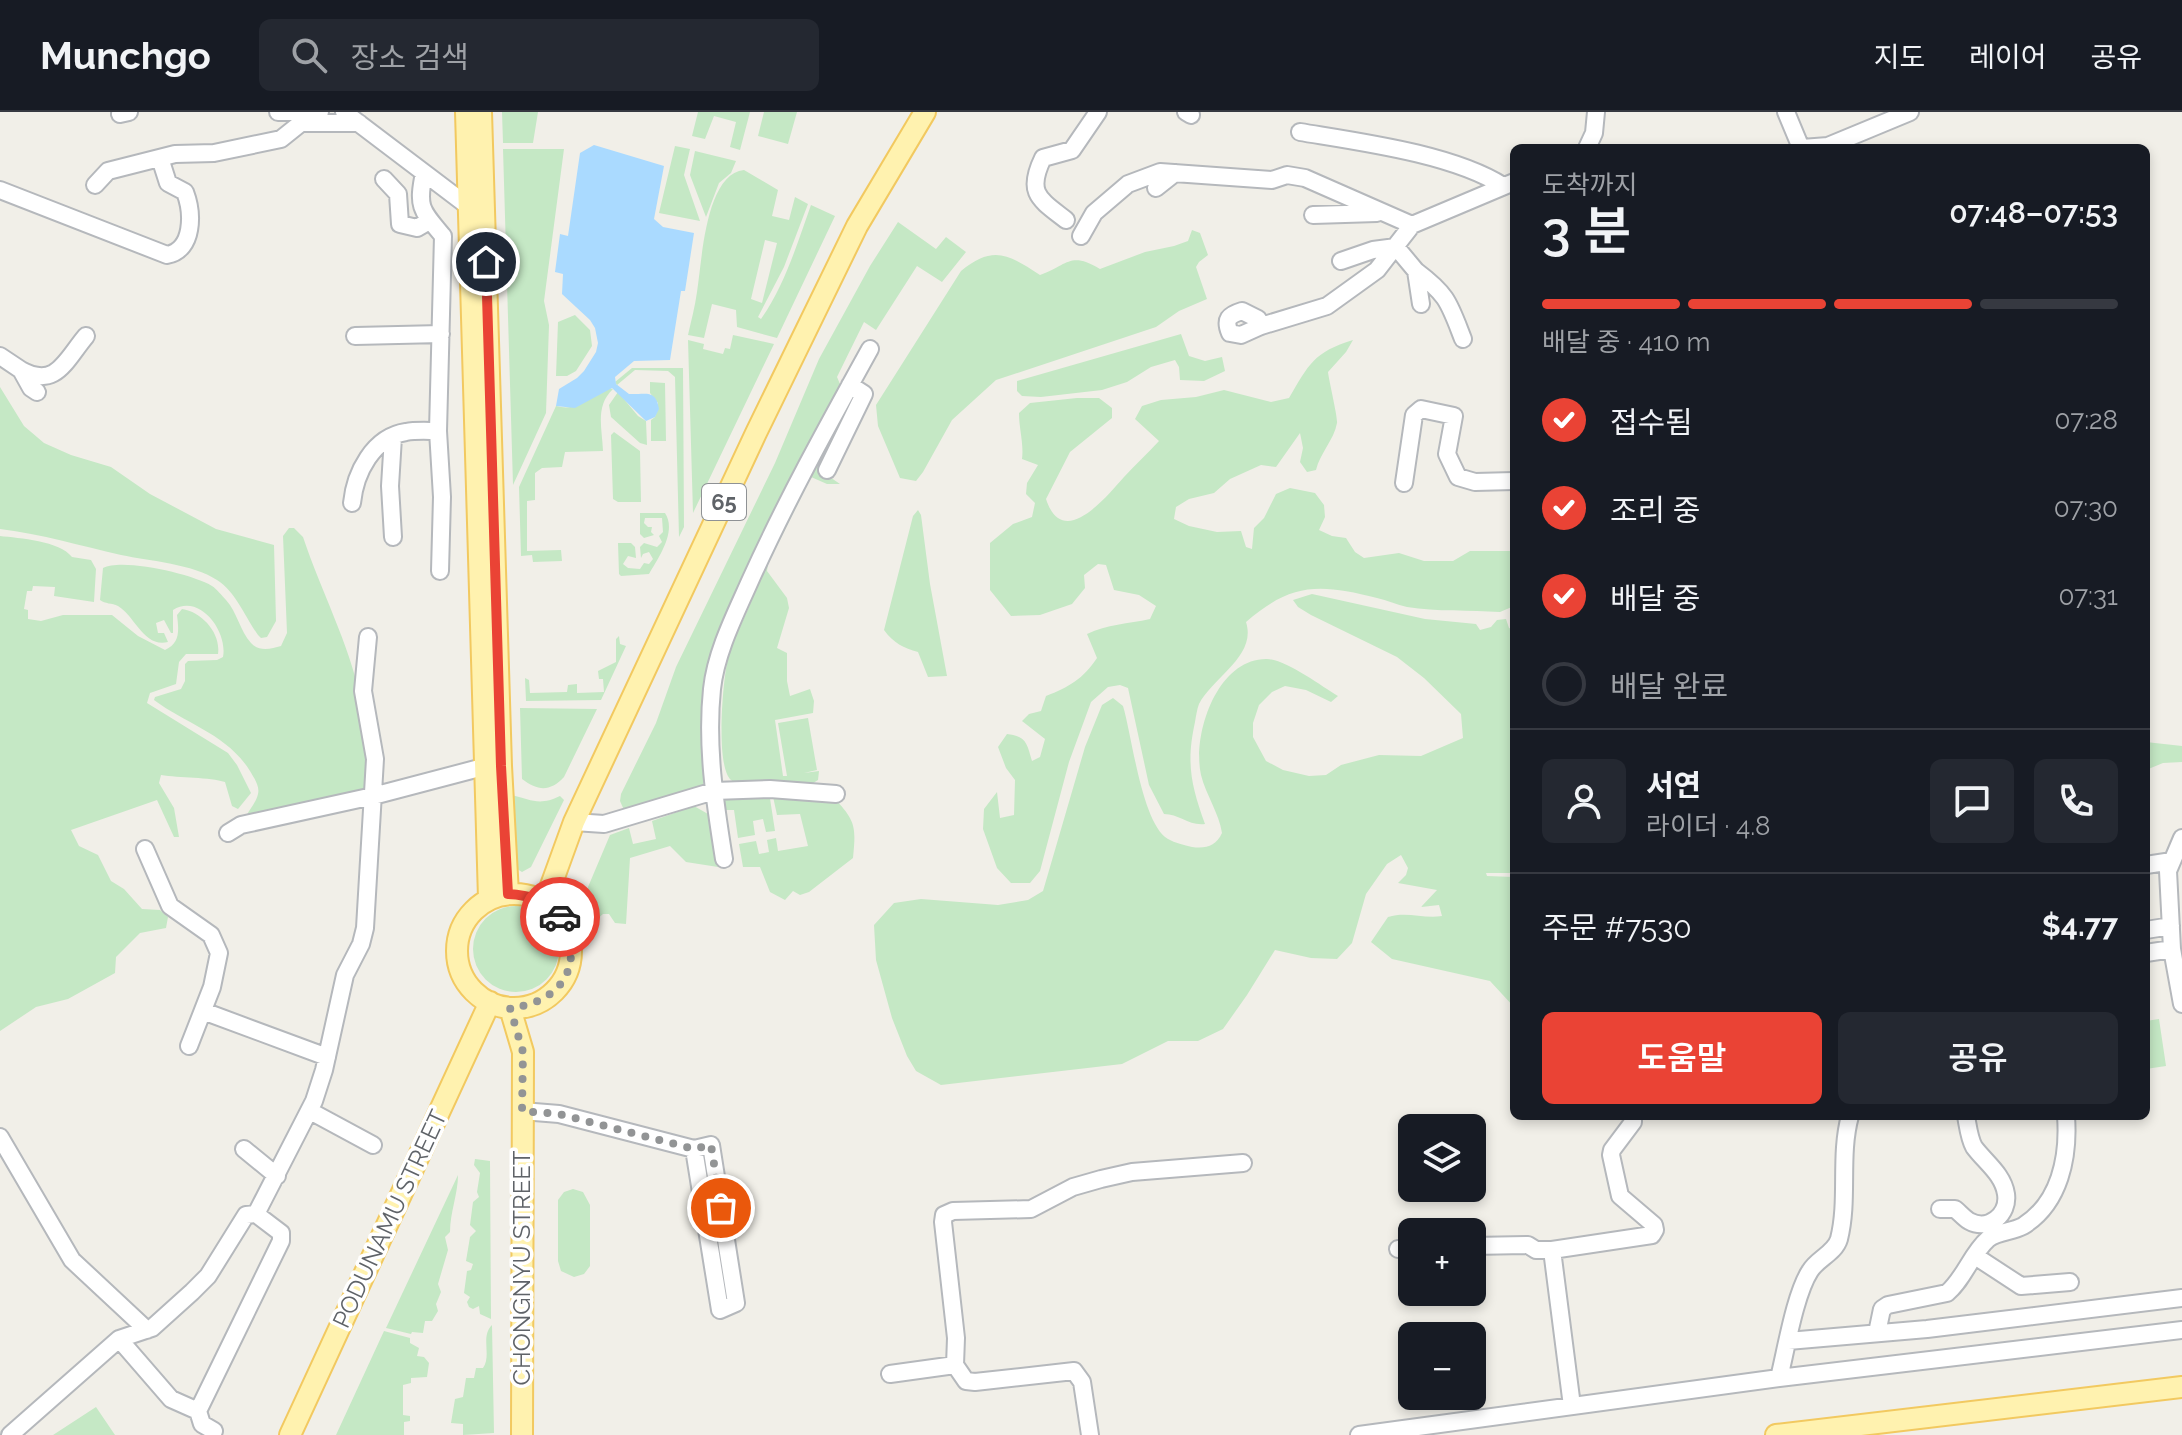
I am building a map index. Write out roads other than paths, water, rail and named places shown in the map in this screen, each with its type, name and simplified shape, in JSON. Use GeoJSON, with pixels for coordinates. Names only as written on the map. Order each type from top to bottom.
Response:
{"type":"FeatureCollection","features":[{"type":"Feature","properties":{"kind":"main road"},"geometry":{"type":"LineString","coordinates":[[466,112],[487,766],[498,897]]}},
{"type":"Feature","properties":{"kind":"main road"},"geometry":{"type":"LineString","coordinates":[[481,112],[501,766],[498,897]]}},
{"type":"Feature","properties":{"kind":"main road","name":"65"},"geometry":{"type":"LineString","coordinates":[[545,902],[574,822],[823,295],[857,226],[925,112]]}},
{"type":"Feature","properties":{"kind":"main road"},"geometry":{"type":"LineString","coordinates":[[527,895],[545,902],[559,915],[568,931],[572,950],[569,969],[560,985],[546,998],[529,1006],[500,1005],[482,999],[470,987],[457,956],[458,939],[465,923],[475,909],[498,897],[527,895]]}},
{"type":"Feature","properties":{"kind":"main road","name":"CHONGNYU STREET"},"geometry":{"type":"LineString","coordinates":[[500,1005],[523,1052],[522,1435]]}},
{"type":"Feature","properties":{"kind":"main road","name":"PODUNAMU STREET"},"geometry":{"type":"LineString","coordinates":[[290,1435],[500,1005]]}},
{"type":"Feature","properties":{"kind":"main road"},"geometry":{"type":"LineString","coordinates":[[1776,1435],[2182,1387]]}},
{"type":"Feature","properties":{"kind":"street"},"geometry":{"type":"LineString","coordinates":[[278,112],[320,112]]}},
{"type":"Feature","properties":{"kind":"street"},"geometry":{"type":"LineString","coordinates":[[344,112],[468,206]]}},
{"type":"Feature","properties":{"kind":"street"},"geometry":{"type":"LineString","coordinates":[[1066,220],[1039,199],[1034,177],[1043,158],[1072,150],[1098,112]]}},
{"type":"Feature","properties":{"kind":"street"},"geometry":{"type":"LineString","coordinates":[[1589,144],[1594,133],[1596,112]]}},
{"type":"Feature","properties":{"kind":"street"},"geometry":{"type":"LineString","coordinates":[[1786,112],[1800,144]]}},
{"type":"Feature","properties":{"kind":"street"},"geometry":{"type":"LineString","coordinates":[[1833,144],[1910,112]]}},
{"type":"Feature","properties":{"kind":"street"},"geometry":{"type":"LineString","coordinates":[[95,185],[108,171],[175,154],[214,153],[281,139],[301,123],[359,123]]}},
{"type":"Feature","properties":{"kind":"street"},"geometry":{"type":"LineString","coordinates":[[1300,132],[1399,150],[1482,173],[1508,184]]}},
{"type":"Feature","properties":{"kind":"street"},"geometry":{"type":"LineString","coordinates":[[0,190],[167,255],[183,248],[190,224],[190,206],[185,192],[168,183],[160,158]]}},
{"type":"Feature","properties":{"kind":"street"},"geometry":{"type":"LineString","coordinates":[[1081,236],[1094,213],[1128,184],[1160,172],[1249,186],[1287,175],[1305,178],[1412,225]]}},
{"type":"Feature","properties":{"kind":"street"},"geometry":{"type":"LineString","coordinates":[[424,173],[419,196],[421,211],[443,236],[438,431],[442,497],[440,571]]}},
{"type":"Feature","properties":{"kind":"street"},"geometry":{"type":"LineString","coordinates":[[1156,188],[1175,173]]}},
{"type":"Feature","properties":{"kind":"street"},"geometry":{"type":"LineString","coordinates":[[384,179],[398,194],[400,224],[417,228],[429,221]]}},
{"type":"Feature","properties":{"kind":"street"},"geometry":{"type":"LineString","coordinates":[[1261,326],[1327,306],[1377,270],[1412,225],[1508,184]]}},
{"type":"Feature","properties":{"kind":"street"},"geometry":{"type":"LineString","coordinates":[[1313,215],[1383,213]]}},
{"type":"Feature","properties":{"kind":"street"},"geometry":{"type":"LineString","coordinates":[[1341,261],[1373,250],[1396,247]]}},
{"type":"Feature","properties":{"kind":"street"},"geometry":{"type":"LineString","coordinates":[[1396,247],[1416,271],[1448,299],[1463,339]]}},
{"type":"Feature","properties":{"kind":"street"},"geometry":{"type":"LineString","coordinates":[[1416,271],[1421,304]]}},
{"type":"Feature","properties":{"kind":"street"},"geometry":{"type":"LineString","coordinates":[[355,336],[441,334]]}},
{"type":"Feature","properties":{"kind":"street"},"geometry":{"type":"LineString","coordinates":[[0,356],[34,377],[45,378],[55,373],[86,336]]}},
{"type":"Feature","properties":{"kind":"street"},"geometry":{"type":"LineString","coordinates":[[724,859],[714,791],[711,732],[712,689],[718,658],[770,536],[870,349]]}},
{"type":"Feature","properties":{"kind":"street"},"geometry":{"type":"LineString","coordinates":[[21,370],[31,388],[37,392]]}},
{"type":"Feature","properties":{"kind":"street"},"geometry":{"type":"LineString","coordinates":[[827,470],[864,394],[850,385]]}},
{"type":"Feature","properties":{"kind":"street"},"geometry":{"type":"LineString","coordinates":[[1404,483],[1414,415],[1421,409],[1454,416],[1447,454],[1458,477],[1475,482],[1510,481]]}},
{"type":"Feature","properties":{"kind":"street"},"geometry":{"type":"LineString","coordinates":[[352,503],[353,489],[366,459],[385,440],[404,432],[438,431]]}},
{"type":"Feature","properties":{"kind":"street"},"geometry":{"type":"LineString","coordinates":[[393,437],[390,486],[393,537]]}},
{"type":"Feature","properties":{"kind":"street"},"geometry":{"type":"LineString","coordinates":[[256,1214],[310,1111],[327,1057],[345,975],[361,944],[365,928],[375,759],[363,691],[368,637]]}},
{"type":"Feature","properties":{"kind":"street"},"geometry":{"type":"LineString","coordinates":[[228,833],[241,825],[373,796],[487,766]]}},
{"type":"Feature","properties":{"kind":"street"},"geometry":{"type":"LineString","coordinates":[[574,822],[604,824],[714,791],[770,789],[836,794]]}},
{"type":"Feature","properties":{"kind":"street"},"geometry":{"type":"LineString","coordinates":[[2182,838],[2168,871],[2172,949],[2182,1004]]}},
{"type":"Feature","properties":{"kind":"street"},"geometry":{"type":"LineString","coordinates":[[145,849],[170,906],[211,935],[216,944],[217,963],[189,1046]]}},
{"type":"Feature","properties":{"kind":"street"},"geometry":{"type":"LineString","coordinates":[[2150,864],[2172,861]]}},
{"type":"Feature","properties":{"kind":"street"},"geometry":{"type":"LineString","coordinates":[[2150,929],[2171,926]]}},
{"type":"Feature","properties":{"kind":"street"},"geometry":{"type":"LineString","coordinates":[[2150,952],[2172,949]]}},
{"type":"Feature","properties":{"kind":"street"},"geometry":{"type":"LineString","coordinates":[[203,1011],[327,1057]]}},
{"type":"Feature","properties":{"kind":"street"},"geometry":{"type":"LineString","coordinates":[[310,1111],[373,1145]]}},
{"type":"Feature","properties":{"kind":"street"},"geometry":{"type":"LineString","coordinates":[[522,1111],[559,1114],[694,1149],[711,1145],[736,1303],[720,1310],[694,1149]]}},
{"type":"Feature","properties":{"kind":"street"},"geometry":{"type":"LineString","coordinates":[[1486,1246],[1528,1245],[1536,1250],[1552,1250],[1652,1235],[1654,1225],[1620,1196],[1611,1155],[1633,1120]]}},
{"type":"Feature","properties":{"kind":"street"},"geometry":{"type":"LineString","coordinates":[[1779,1378],[1802,1287],[1810,1270],[1838,1244],[1845,1136],[1851,1120]]}},
{"type":"Feature","properties":{"kind":"street"},"geometry":{"type":"LineString","coordinates":[[1940,1209],[1955,1209],[1971,1222],[1981,1224],[1999,1218],[2005,1208],[2006,1191],[1999,1175],[1972,1144],[1967,1120]]}},
{"type":"Feature","properties":{"kind":"street"},"geometry":{"type":"LineString","coordinates":[[1877,1333],[1882,1309],[1888,1305],[1947,1293],[1992,1236],[2020,1228],[2049,1204],[2065,1152],[2066,1120]]}},
{"type":"Feature","properties":{"kind":"street"},"geometry":{"type":"LineString","coordinates":[[0,1137],[72,1260],[147,1330]]}},
{"type":"Feature","properties":{"kind":"street"},"geometry":{"type":"LineString","coordinates":[[244,1149],[277,1176]]}},
{"type":"Feature","properties":{"kind":"street"},"geometry":{"type":"LineString","coordinates":[[1090,1435],[1082,1382],[1074,1371],[966,1381],[955,1365],[956,1338],[944,1215],[953,1211],[1031,1209],[1073,1187],[1132,1172],[1243,1163]]}},
{"type":"Feature","properties":{"kind":"street"},"geometry":{"type":"LineString","coordinates":[[10,1435],[119,1339],[152,1328],[208,1276],[235,1228],[246,1215],[256,1214],[281,1233],[281,1241],[198,1411],[202,1424],[214,1431]]}},
{"type":"Feature","properties":{"kind":"street"},"geometry":{"type":"LineString","coordinates":[[1552,1250],[1572,1406]]}},
{"type":"Feature","properties":{"kind":"street"},"geometry":{"type":"LineString","coordinates":[[1975,1256],[2021,1286],[2070,1282]]}},
{"type":"Feature","properties":{"kind":"street"},"geometry":{"type":"LineString","coordinates":[[1788,1341],[2182,1298]]}},
{"type":"Feature","properties":{"kind":"street"},"geometry":{"type":"LineString","coordinates":[[1359,1435],[1779,1378],[2182,1330]]}},
{"type":"Feature","properties":{"kind":"street"},"geometry":{"type":"LineString","coordinates":[[119,1339],[171,1399],[198,1411]]}},
{"type":"Feature","properties":{"kind":"street"},"geometry":{"type":"LineString","coordinates":[[890,1374],[955,1365]]}},
{"type":"Feature","properties":{"kind":"water"},"geometry":{"type":"Polygon","coordinates":[[[594,145],[664,166],[654,219],[663,227],[694,233],[670,360],[634,361],[615,377],[616,384],[629,394],[648,394],[655,398],[659,409],[655,417],[646,421],[612,388],[575,408],[556,406],[559,389],[584,371],[598,343],[590,320],[562,294],[563,274],[555,272],[560,234],[568,236],[580,153],[594,145]]]}}]}
